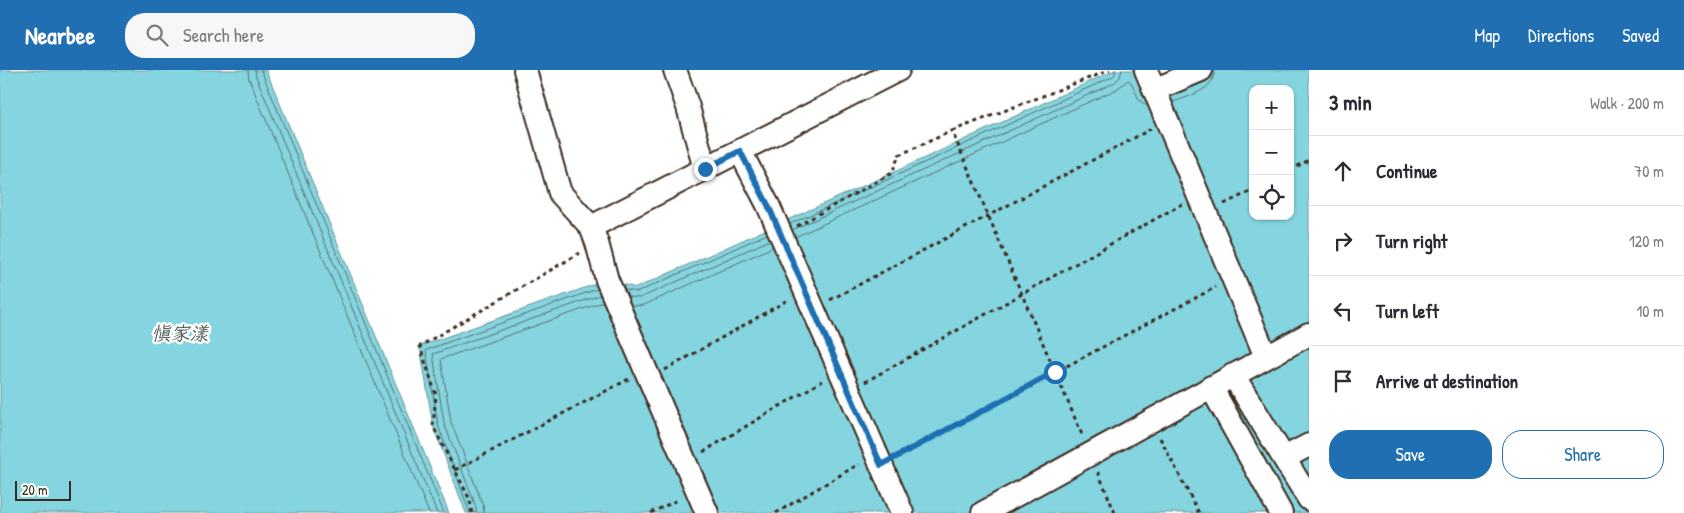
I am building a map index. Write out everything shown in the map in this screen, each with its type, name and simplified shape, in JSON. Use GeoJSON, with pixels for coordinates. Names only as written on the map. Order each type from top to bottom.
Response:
{"type":"FeatureCollection","features":[{"type":"Feature","properties":{"kind":"street"},"geometry":{"type":"LineString","coordinates":[[525,70],[560,193],[594,235],[607,280],[707,513]]}},
{"type":"Feature","properties":{"kind":"street"},"geometry":{"type":"LineString","coordinates":[[675,70],[688,107],[705,169]]}},
{"type":"Feature","properties":{"kind":"street"},"geometry":{"type":"LineString","coordinates":[[594,235],[705,169],[898,70]]}},
{"type":"Feature","properties":{"kind":"street"},"geometry":{"type":"LineString","coordinates":[[1201,70],[1150,80],[1266,358]]}},
{"type":"Feature","properties":{"kind":"street"},"geometry":{"type":"LineString","coordinates":[[740,151],[782,235],[902,513]]}},
{"type":"Feature","properties":{"kind":"street"},"geometry":{"type":"LineString","coordinates":[[983,513],[1309,334]]}},
{"type":"Feature","properties":{"kind":"street"},"geometry":{"type":"LineString","coordinates":[[1233,376],[1309,499]]}},
{"type":"Feature","properties":{"kind":"street"},"geometry":{"type":"LineString","coordinates":[[1211,388],[1281,513]]}},
{"type":"Feature","properties":{"kind":"street"},"geometry":{"type":"LineString","coordinates":[[1284,458],[1309,445]]}},
{"type":"Feature","properties":{"kind":"path"},"geometry":{"type":"LineString","coordinates":[[782,235],[892,173],[899,155],[952,131],[1110,70]]}},
{"type":"Feature","properties":{"kind":"path"},"geometry":{"type":"LineString","coordinates":[[455,470],[648,375],[989,216],[1167,121]]}},
{"type":"Feature","properties":{"kind":"path"},"geometry":{"type":"LineString","coordinates":[[952,131],[1115,513]]}},
{"type":"Feature","properties":{"kind":"path"},"geometry":{"type":"LineString","coordinates":[[1294,168],[1309,160]]}},
{"type":"Feature","properties":{"kind":"path"},"geometry":{"type":"LineString","coordinates":[[849,391],[1022,294],[1202,205],[1249,191]]}},
{"type":"Feature","properties":{"kind":"path"},"geometry":{"type":"LineString","coordinates":[[472,513],[470,500],[433,426],[436,395],[420,346],[594,235]]}},
{"type":"Feature","properties":{"kind":"path"},"geometry":{"type":"LineString","coordinates":[[776,513],[879,459],[1055,372],[1233,278]]}},
{"type":"Feature","properties":{"kind":"path"},"geometry":{"type":"LineString","coordinates":[[685,462],[840,370]]}},
{"type":"Feature","properties":{"kind":"path"},"geometry":{"type":"LineString","coordinates":[[1151,420],[1198,513]]}},
{"type":"Feature","properties":{"kind":"path"},"geometry":{"type":"LineString","coordinates":[[650,513],[697,490]]}},
{"type":"Feature","properties":{"kind":"water","name":"慎家漾"},"geometry":{"type":"Polygon","coordinates":[[[0,70],[266,70],[449,513],[0,513],[0,70]]]}},
{"type":"Feature","properties":{"kind":"water"},"geometry":{"type":"Polygon","coordinates":[[[1115,70],[1146,70],[1155,90],[1201,70],[1309,70],[1309,513],[466,513],[433,426],[420,346],[607,280],[636,288],[1115,70]]]}},
{"type":"Feature","properties":{"kind":"route"},"geometry":{"type":"LineString","coordinates":[[705,169],[740,151],[768,205],[881,465],[1055,372]]}}]}
